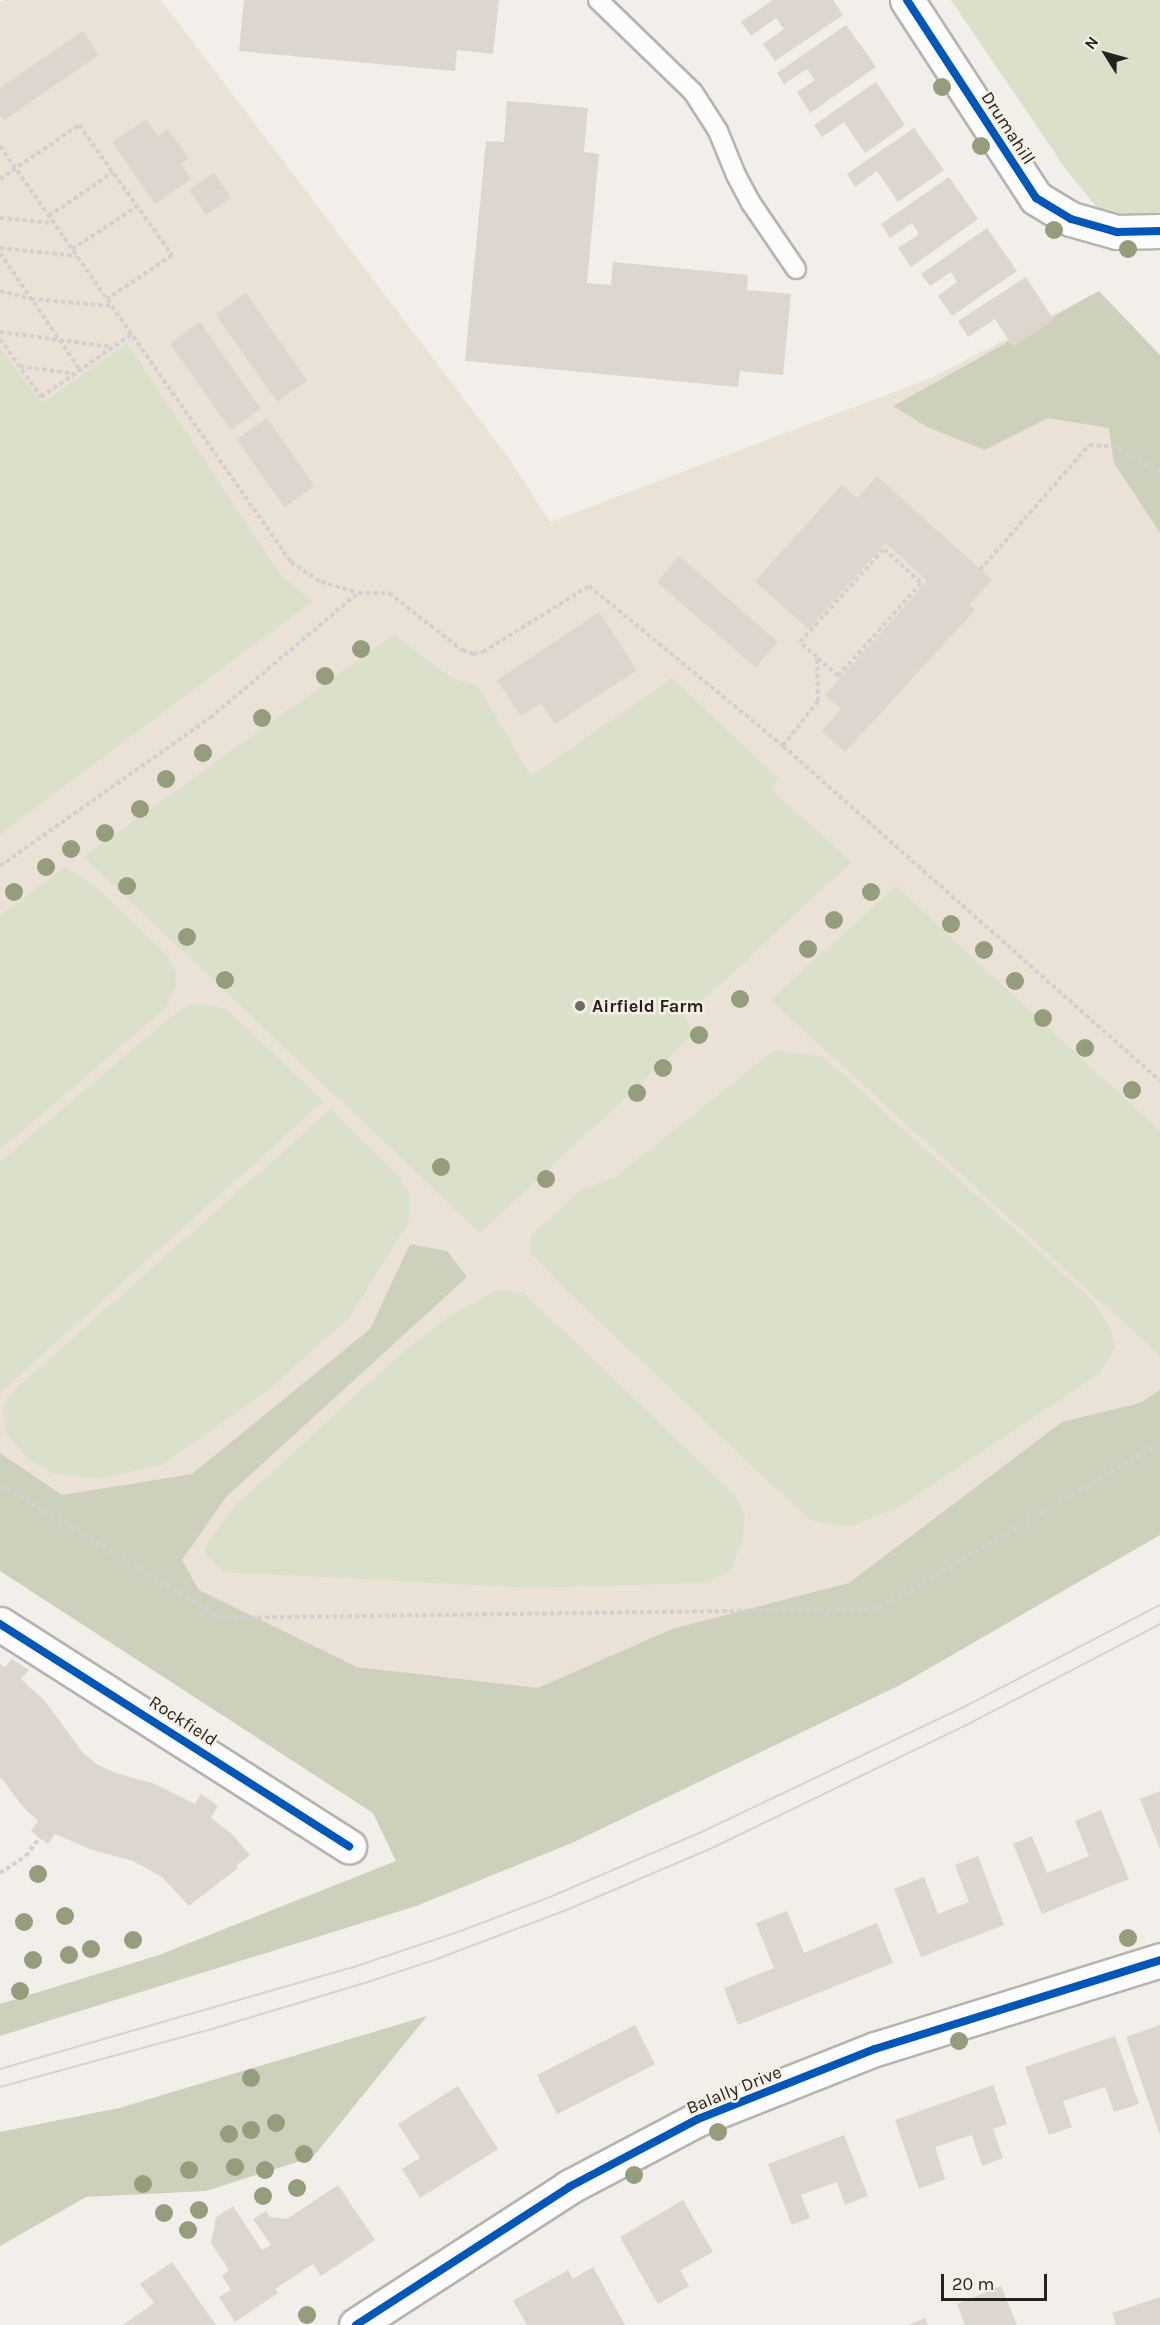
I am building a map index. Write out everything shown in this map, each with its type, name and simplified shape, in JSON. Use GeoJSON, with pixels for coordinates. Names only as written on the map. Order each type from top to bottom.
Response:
{"type":"FeatureCollection","features":[{"type":"Feature","properties":{"kind":"street","name":"Drumahill"},"geometry":{"type":"LineString","coordinates":[[907,0],[1036,198],[1071,219],[1117,232],[1160,231]]}},
{"type":"Feature","properties":{"kind":"street","name":"Rockfield"},"geometry":{"type":"LineString","coordinates":[[0,1624],[349,1846]]}},
{"type":"Feature","properties":{"kind":"street","name":"Balally Drive"},"geometry":{"type":"LineString","coordinates":[[356,2325],[569,2187],[698,2120],[875,2049],[1160,1960]]}},
{"type":"Feature","properties":{"kind":"lane"},"geometry":{"type":"LineString","coordinates":[[598,0],[693,92],[718,131],[736,175],[751,203],[796,269]]}},
{"type":"Feature","properties":{"kind":"path"},"geometry":{"type":"LineString","coordinates":[[0,178],[80,124],[172,255],[107,299]]}},
{"type":"Feature","properties":{"kind":"path"},"geometry":{"type":"LineString","coordinates":[[0,146],[291,562],[321,582],[358,592],[389,593],[462,650],[473,654],[483,652],[589,586],[783,746],[1160,1081]]}},
{"type":"Feature","properties":{"kind":"path"},"geometry":{"type":"LineString","coordinates":[[49,216],[113,172]]}},
{"type":"Feature","properties":{"kind":"path"},"geometry":{"type":"LineString","coordinates":[[72,249],[138,206]]}},
{"type":"Feature","properties":{"kind":"path"},"geometry":{"type":"LineString","coordinates":[[0,218],[54,224]]}},
{"type":"Feature","properties":{"kind":"path"},"geometry":{"type":"LineString","coordinates":[[0,248],[77,256]]}},
{"type":"Feature","properties":{"kind":"path"},"geometry":{"type":"LineString","coordinates":[[0,253],[80,370]]}},
{"type":"Feature","properties":{"kind":"path"},"geometry":{"type":"LineString","coordinates":[[0,291],[31,299],[112,306]]}},
{"type":"Feature","properties":{"kind":"path"},"geometry":{"type":"LineString","coordinates":[[0,332],[114,347]]}},
{"type":"Feature","properties":{"kind":"path"},"geometry":{"type":"LineString","coordinates":[[0,339],[41,397],[132,334]]}},
{"type":"Feature","properties":{"kind":"path"},"geometry":{"type":"LineString","coordinates":[[19,366],[75,374]]}},
{"type":"Feature","properties":{"kind":"path"},"geometry":{"type":"LineString","coordinates":[[980,570],[1089,444],[1111,446],[1160,472]]}},
{"type":"Feature","properties":{"kind":"path"},"geometry":{"type":"LineString","coordinates":[[783,746],[818,701],[817,657],[800,642],[884,549],[921,582],[838,676],[817,657]]}},
{"type":"Feature","properties":{"kind":"path"},"geometry":{"type":"LineString","coordinates":[[0,866],[210,718],[358,592]]}},
{"type":"Feature","properties":{"kind":"path"},"geometry":{"type":"LineString","coordinates":[[0,1484],[220,1618],[878,1609],[1160,1443]]}},
{"type":"Feature","properties":{"kind":"path"},"geometry":{"type":"LineString","coordinates":[[0,1873],[26,1856],[40,1838]]}},
{"type":"Feature","properties":{"kind":"shaded area","name":"Airfield Farm"},"geometry":{"type":"Polygon","coordinates":[[[5,0],[161,0],[511,461],[550,522],[931,378],[1099,291],[1160,355],[1160,1490],[465,1833],[0,1524],[0,2],[5,0]]]}},
{"type":"Feature","properties":{"kind":"green space"},"geometry":{"type":"Polygon","coordinates":[[[951,0],[1160,0],[1160,231],[1117,232],[1067,171],[951,0]]]}},
{"type":"Feature","properties":{"kind":"green space"},"geometry":{"type":"Polygon","coordinates":[[[1099,291],[1160,355],[1160,533],[1114,463],[1109,428],[1048,418],[985,450],[927,427],[893,406],[1099,291]]]}},
{"type":"Feature","properties":{"kind":"green space"},"geometry":{"type":"Polygon","coordinates":[[[127,343],[283,578],[313,601],[0,834],[0,348],[42,403],[127,343]]]}},
{"type":"Feature","properties":{"kind":"green space"},"geometry":{"type":"Polygon","coordinates":[[[394,634],[450,677],[478,686],[531,776],[672,678],[779,778],[771,789],[852,862],[685,1017],[693,1035],[480,1233],[83,857],[394,634]]]}},
{"type":"Feature","properties":{"kind":"green space"},"geometry":{"type":"Polygon","coordinates":[[[65,867],[93,884],[168,956],[176,972],[175,989],[166,1008],[0,1150],[0,916],[65,867]]]}},
{"type":"Feature","properties":{"kind":"green space"},"geometry":{"type":"Polygon","coordinates":[[[896,886],[1160,1131],[1160,1356],[770,1000],[896,886]]]}},
{"type":"Feature","properties":{"kind":"green space"},"geometry":{"type":"Polygon","coordinates":[[[200,1003],[226,1009],[324,1101],[0,1393],[0,1162],[164,1022],[190,1004],[200,1003]]]}},
{"type":"Feature","properties":{"kind":"green space"},"geometry":{"type":"Polygon","coordinates":[[[774,1050],[824,1057],[1091,1299],[1110,1327],[1115,1348],[1100,1373],[901,1506],[849,1527],[809,1520],[565,1289],[530,1252],[531,1235],[580,1190],[615,1177],[774,1050]]]}},
{"type":"Feature","properties":{"kind":"green space"},"geometry":{"type":"Polygon","coordinates":[[[331,1109],[400,1177],[410,1195],[409,1221],[349,1318],[271,1388],[162,1465],[98,1479],[55,1474],[28,1460],[5,1432],[3,1404],[13,1391],[331,1109]]]}},
{"type":"Feature","properties":{"kind":"green space"},"geometry":{"type":"Polygon","coordinates":[[[410,1244],[447,1251],[467,1277],[226,1497],[182,1560],[199,1590],[357,1667],[538,1688],[672,1629],[849,1583],[1062,1422],[1140,1403],[1160,1390],[1160,1535],[900,1685],[572,1843],[416,1906],[0,2036],[0,2004],[159,1955],[396,1861],[373,1813],[0,1571],[0,1453],[62,1495],[192,1474],[370,1329],[410,1244]]]}},
{"type":"Feature","properties":{"kind":"green space"},"geometry":{"type":"Polygon","coordinates":[[[497,1290],[523,1292],[735,1495],[745,1516],[742,1544],[729,1572],[705,1583],[530,1588],[223,1572],[204,1552],[210,1539],[232,1509],[399,1355],[449,1316],[497,1290]]]}},
{"type":"Feature","properties":{"kind":"green space"},"geometry":{"type":"Polygon","coordinates":[[[427,2016],[313,2157],[206,2191],[86,2197],[0,2246],[0,2132],[119,2108],[427,2016]]]}},
{"type":"Feature","properties":{"kind":"building"},"geometry":{"type":"Polygon","coordinates":[[[244,0],[499,0],[493,54],[457,50],[455,71],[239,51],[244,0]]]}},
{"type":"Feature","properties":{"kind":"building"},"geometry":{"type":"Polygon","coordinates":[[[773,0],[833,0],[843,15],[775,61],[763,44],[784,29],[776,18],[751,36],[741,22],[773,0]]]}},
{"type":"Feature","properties":{"kind":"building"},"geometry":{"type":"Polygon","coordinates":[[[846,25],[876,67],[810,113],[797,92],[815,80],[807,69],[784,84],[777,73],[846,25]]]}},
{"type":"Feature","properties":{"kind":"building"},"geometry":{"type":"Polygon","coordinates":[[[83,31],[99,55],[4,120],[0,114],[0,88],[83,31]]]}},
{"type":"Feature","properties":{"kind":"building"},"geometry":{"type":"Polygon","coordinates":[[[876,82],[905,125],[865,153],[844,122],[822,137],[814,125],[876,82]]]}},
{"type":"Feature","properties":{"kind":"building"},"geometry":{"type":"Polygon","coordinates":[[[507,101],[588,108],[584,152],[599,154],[587,283],[611,285],[613,262],[748,275],[747,290],[791,294],[783,375],[740,371],[738,387],[465,361],[486,141],[504,142],[507,101]]]}},
{"type":"Feature","properties":{"kind":"building"},"geometry":{"type":"Polygon","coordinates":[[[146,119],[158,136],[168,129],[189,159],[181,164],[191,179],[155,204],[112,142],[146,119]]]}},
{"type":"Feature","properties":{"kind":"building"},"geometry":{"type":"Polygon","coordinates":[[[914,128],[944,170],[898,202],[877,171],[855,187],[847,174],[914,128]]]}},
{"type":"Feature","properties":{"kind":"building"},"geometry":{"type":"Polygon","coordinates":[[[214,173],[231,198],[206,215],[189,190],[214,173]]]}},
{"type":"Feature","properties":{"kind":"building"},"geometry":{"type":"Polygon","coordinates":[[[949,177],[978,219],[911,267],[898,248],[919,234],[912,223],[890,238],[881,224],[949,177]]]}},
{"type":"Feature","properties":{"kind":"building"},"geometry":{"type":"Polygon","coordinates":[[[987,228],[1017,271],[952,316],[938,296],[957,282],[951,272],[930,286],[921,274],[987,228]]]}},
{"type":"Feature","properties":{"kind":"building"},"geometry":{"type":"Polygon","coordinates":[[[1026,277],[1054,320],[1013,347],[995,319],[968,337],[958,321],[1026,277]]]}},
{"type":"Feature","properties":{"kind":"building"},"geometry":{"type":"Polygon","coordinates":[[[246,293],[307,381],[277,402],[216,314],[246,293]]]}},
{"type":"Feature","properties":{"kind":"building"},"geometry":{"type":"Polygon","coordinates":[[[200,322],[261,409],[230,430],[170,343],[200,322]]]}},
{"type":"Feature","properties":{"kind":"building"},"geometry":{"type":"Polygon","coordinates":[[[267,418],[315,486],[284,507],[237,439],[267,418]]]}},
{"type":"Feature","properties":{"kind":"building"},"geometry":{"type":"Polygon","coordinates":[[[877,476],[992,580],[969,605],[975,610],[845,752],[822,731],[841,709],[825,695],[927,581],[886,543],[808,629],[755,581],[842,485],[857,498],[877,476]]]}},
{"type":"Feature","properties":{"kind":"building"},"geometry":{"type":"Polygon","coordinates":[[[679,556],[778,642],[756,668],[657,582],[679,556]]]}},
{"type":"Feature","properties":{"kind":"building"},"geometry":{"type":"Polygon","coordinates":[[[599,612],[637,670],[555,724],[541,703],[521,716],[497,680],[599,612]]]}},
{"type":"Feature","properties":{"kind":"building"},"geometry":{"type":"Polygon","coordinates":[[[12,1659],[29,1670],[21,1679],[45,1701],[83,1753],[98,1765],[116,1773],[155,1784],[195,1804],[201,1794],[218,1806],[211,1818],[232,1834],[250,1855],[236,1866],[238,1868],[189,1906],[162,1877],[133,1861],[92,1850],[55,1834],[48,1844],[31,1831],[38,1821],[23,1807],[0,1776],[0,1664],[5,1667],[12,1659]]]}},
{"type":"Feature","properties":{"kind":"building"},"geometry":{"type":"Polygon","coordinates":[[[1160,1791],[1160,1849],[1140,1799],[1160,1791]]]}},
{"type":"Feature","properties":{"kind":"building"},"geometry":{"type":"Polygon","coordinates":[[[1101,1810],[1129,1879],[1042,1914],[1013,1844],[1032,1836],[1047,1873],[1089,1856],[1075,1821],[1101,1810]]]}},
{"type":"Feature","properties":{"kind":"building"},"geometry":{"type":"Polygon","coordinates":[[[978,1856],[1004,1925],[921,1957],[894,1889],[924,1877],[938,1914],[969,1902],[955,1865],[978,1856]]]}},
{"type":"Feature","properties":{"kind":"building"},"geometry":{"type":"Polygon","coordinates":[[[787,1911],[804,1953],[877,1923],[893,1963],[738,2025],[724,1988],[774,1968],[756,1923],[787,1911]]]}},
{"type":"Feature","properties":{"kind":"building"},"geometry":{"type":"Polygon","coordinates":[[[635,2025],[655,2064],[557,2114],[537,2075],[635,2025]]]}},
{"type":"Feature","properties":{"kind":"building"},"geometry":{"type":"Polygon","coordinates":[[[1160,2025],[1160,2135],[1126,2037],[1160,2025]]]}},
{"type":"Feature","properties":{"kind":"building"},"geometry":{"type":"Polygon","coordinates":[[[1115,2036],[1139,2104],[1114,2112],[1105,2087],[1063,2101],[1072,2127],[1049,2135],[1025,2067],[1115,2036]]]}},
{"type":"Feature","properties":{"kind":"building"},"geometry":{"type":"Polygon","coordinates":[[[993,2085],[1007,2124],[993,2129],[1003,2158],[982,2166],[972,2135],[935,2147],[945,2179],[919,2189],[895,2120],[993,2085]]]}},
{"type":"Feature","properties":{"kind":"building"},"geometry":{"type":"Polygon","coordinates":[[[458,2086],[498,2149],[420,2198],[402,2169],[420,2158],[398,2124],[458,2086]]]}},
{"type":"Feature","properties":{"kind":"building"},"geometry":{"type":"Polygon","coordinates":[[[844,2135],[868,2196],[845,2205],[837,2182],[801,2195],[810,2218],[792,2225],[768,2164],[844,2135]]]}},
{"type":"Feature","properties":{"kind":"building"},"geometry":{"type":"Polygon","coordinates":[[[338,2185],[375,2240],[321,2276],[313,2264],[275,2289],[278,2293],[235,2322],[219,2297],[231,2290],[222,2276],[229,2270],[211,2243],[216,2217],[233,2206],[262,2250],[271,2245],[253,2219],[266,2211],[270,2217],[287,2219],[338,2185]]]}},
{"type":"Feature","properties":{"kind":"building"},"geometry":{"type":"Polygon","coordinates":[[[683,2200],[713,2252],[680,2270],[689,2286],[658,2304],[620,2237],[683,2200]]]}},
{"type":"Feature","properties":{"kind":"building"},"geometry":{"type":"Polygon","coordinates":[[[172,2262],[216,2325],[123,2325],[154,2303],[140,2284],[172,2262]]]}},
{"type":"Feature","properties":{"kind":"building"},"geometry":{"type":"Polygon","coordinates":[[[593,2267],[625,2325],[527,2325],[513,2301],[568,2270],[573,2279],[593,2267]]]}},
{"type":"Feature","properties":{"kind":"building"},"geometry":{"type":"Polygon","coordinates":[[[1001,2286],[1017,2325],[965,2325],[957,2304],[1001,2286]]]}},
{"type":"Feature","properties":{"kind":"building"},"geometry":{"type":"Polygon","coordinates":[[[1160,2297],[1160,2325],[1116,2325],[1112,2313],[1160,2297]]]}},
{"type":"Feature","properties":{"kind":"building"},"geometry":{"type":"Polygon","coordinates":[[[925,2318],[928,2325],[908,2325],[925,2318]]]}},
{"type":"Feature","properties":{"kind":"tram line"},"geometry":{"type":"LineString","coordinates":[[0,2069],[351,1968],[461,1931],[550,1897],[706,1830],[966,1706],[1160,1605]]}},
{"type":"Feature","properties":{"kind":"tram line"},"geometry":{"type":"LineString","coordinates":[[0,2087],[209,2030],[365,1983],[437,1959],[569,1909],[708,1850],[967,1725],[1160,1624]]}},
{"type":"Feature","properties":{"kind":"cycle path"},"geometry":{"type":"LineString","coordinates":[[907,0],[1036,198],[1071,219],[1117,232],[1160,231]]}},
{"type":"Feature","properties":{"kind":"cycle path"},"geometry":{"type":"LineString","coordinates":[[0,1624],[349,1846]]}},
{"type":"Feature","properties":{"kind":"cycle path"},"geometry":{"type":"LineString","coordinates":[[356,2325],[569,2187],[698,2119],[875,2049],[1160,1960]]}},
{"type":"Feature","properties":{"kind":"place","name":"Airfield Farm"},"geometry":{"type":"Point","coordinates":[580,1006]}}]}
